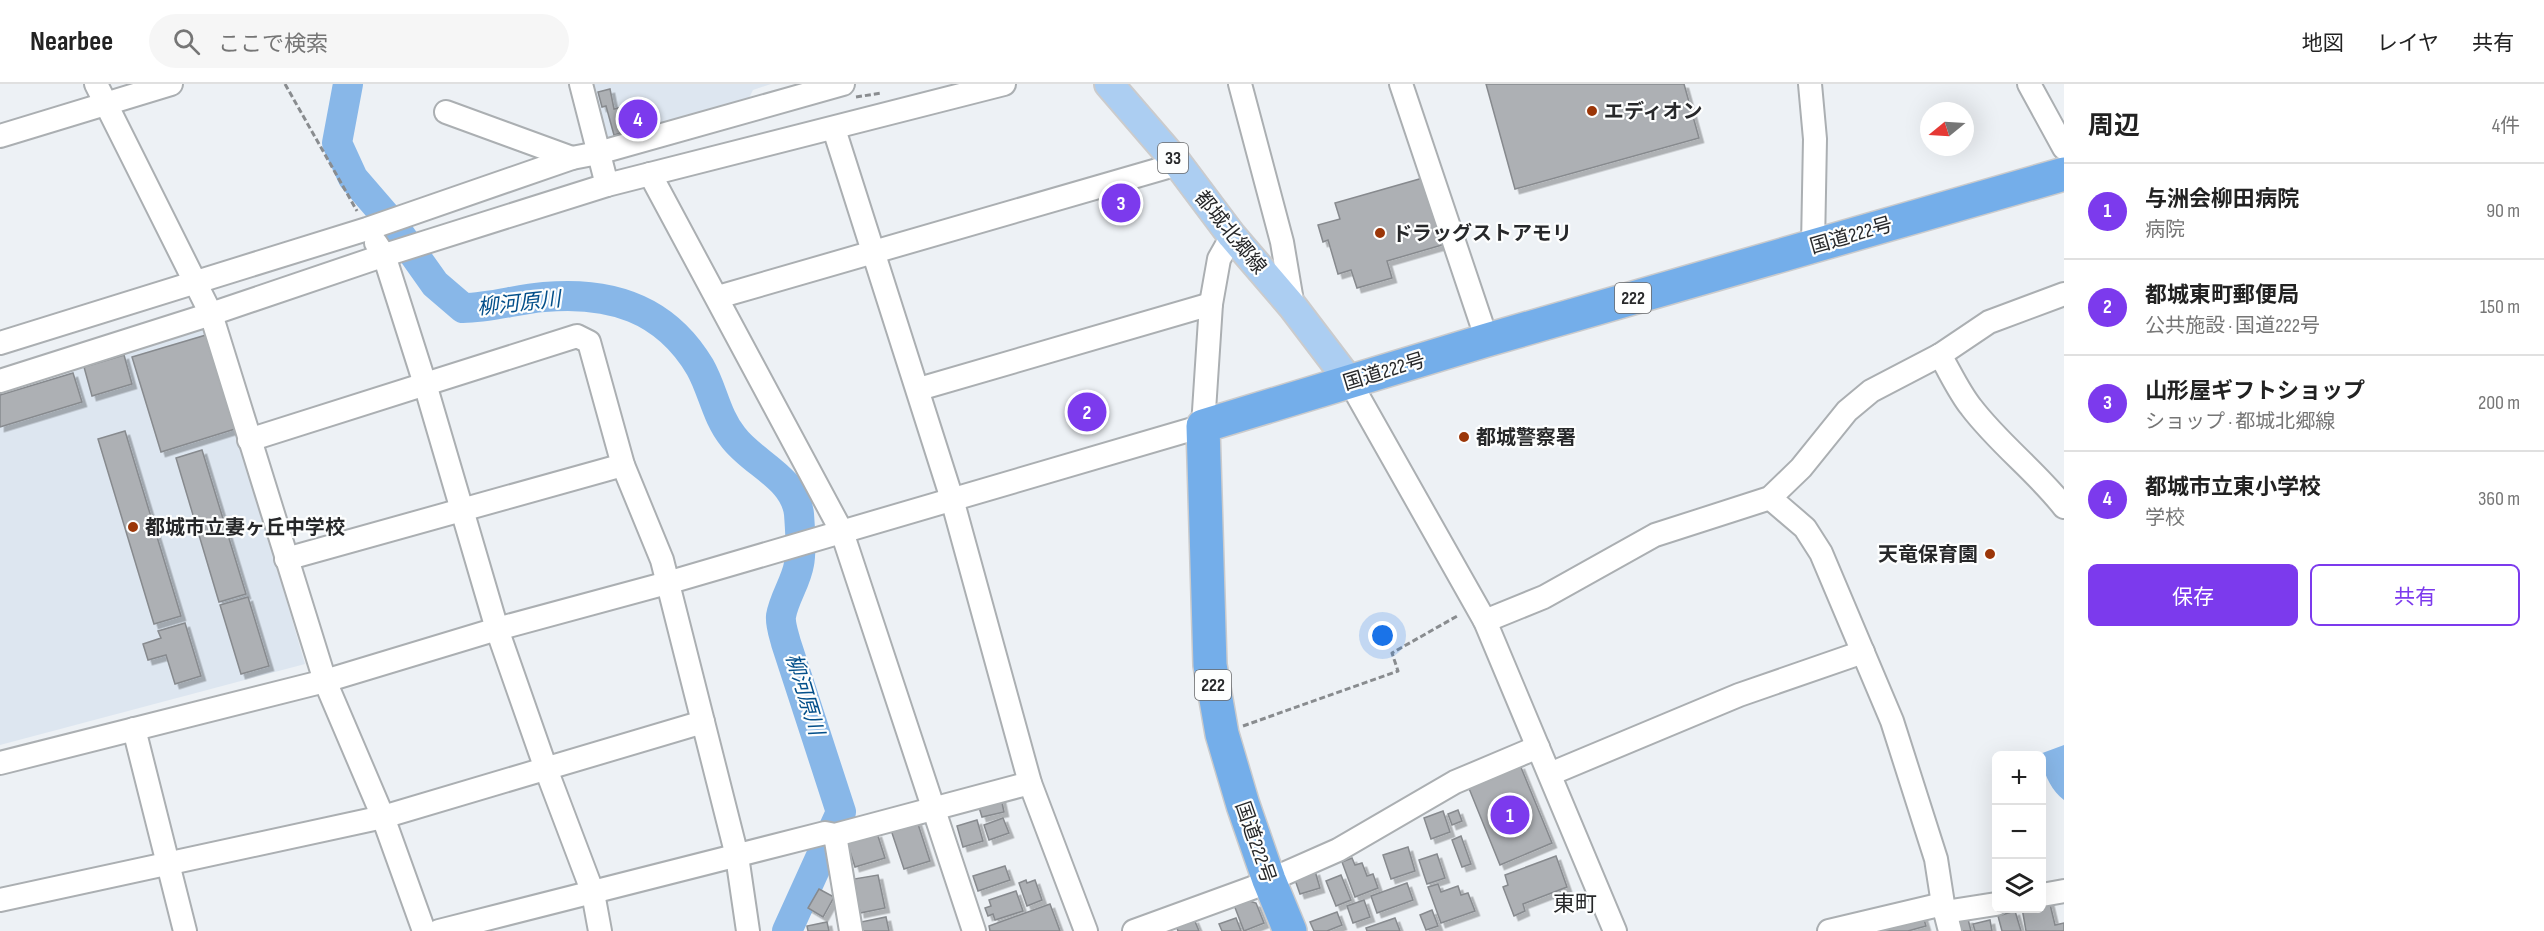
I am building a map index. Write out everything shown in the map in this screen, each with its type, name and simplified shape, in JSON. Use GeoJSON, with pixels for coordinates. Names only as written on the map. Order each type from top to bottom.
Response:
{"type":"FeatureCollection","features":[{"type":"Feature","properties":{"kind":"highway","name":"国道222号"},"geometry":{"type":"LineString","coordinates":[[1290,931],[1269,880],[1243,805],[1222,734],[1210,665],[1203,426],[1487,340],[2064,174]]}},
{"type":"Feature","properties":{"kind":"main road","name":"都城北郷線"},"geometry":{"type":"LineString","coordinates":[[1109,84],[1178,164],[1232,236],[1293,308],[1350,382]]}},
{"type":"Feature","properties":{"kind":"street"},"geometry":{"type":"LineString","coordinates":[[0,136],[100,94],[171,84]]}},
{"type":"Feature","properties":{"kind":"street"},"geometry":{"type":"LineString","coordinates":[[581,84],[607,185]]}},
{"type":"Feature","properties":{"kind":"street"},"geometry":{"type":"LineString","coordinates":[[0,343],[368,228],[572,158],[598,153],[843,84]]}},
{"type":"Feature","properties":{"kind":"street"},"geometry":{"type":"LineString","coordinates":[[0,381],[211,314],[418,244],[607,185],[1004,84]]}},
{"type":"Feature","properties":{"kind":"street"},"geometry":{"type":"LineString","coordinates":[[1240,84],[1282,242],[1293,308]]}},
{"type":"Feature","properties":{"kind":"street"},"geometry":{"type":"LineString","coordinates":[[1401,84],[1487,340]]}},
{"type":"Feature","properties":{"kind":"street"},"geometry":{"type":"LineString","coordinates":[[1810,84],[1815,139],[1813,245]]}},
{"type":"Feature","properties":{"kind":"street"},"geometry":{"type":"LineString","coordinates":[[2030,84],[2064,148]]}},
{"type":"Feature","properties":{"kind":"street"},"geometry":{"type":"LineString","coordinates":[[100,94],[211,314],[325,681],[383,817],[424,931]]}},
{"type":"Feature","properties":{"kind":"street"},"geometry":{"type":"LineString","coordinates":[[446,112],[572,158]]}},
{"type":"Feature","properties":{"kind":"street"},"geometry":{"type":"LineString","coordinates":[[834,129],[952,499],[1030,783],[1086,931]]}},
{"type":"Feature","properties":{"kind":"street"},"geometry":{"type":"LineString","coordinates":[[718,297],[1178,164]]}},
{"type":"Feature","properties":{"kind":"street"},"geometry":{"type":"LineString","coordinates":[[650,174],[718,297],[832,535],[932,808],[974,931]]}},
{"type":"Feature","properties":{"kind":"street"},"geometry":{"type":"LineString","coordinates":[[368,228],[384,255],[425,384],[497,629],[546,770],[593,893],[600,931]]}},
{"type":"Feature","properties":{"kind":"street"},"geometry":{"type":"LineString","coordinates":[[0,763],[325,681],[497,629],[832,535],[1203,426],[1211,304],[1219,260],[1232,236]]}},
{"type":"Feature","properties":{"kind":"street"},"geometry":{"type":"LineString","coordinates":[[1480,613],[1544,597],[1655,535],[1770,498],[1801,468],[1847,411],[1871,392],[1940,355],[1989,322],[2064,294]]}},
{"type":"Feature","properties":{"kind":"street"},"geometry":{"type":"LineString","coordinates":[[919,390],[1211,304]]}},
{"type":"Feature","properties":{"kind":"street"},"geometry":{"type":"LineString","coordinates":[[249,440],[577,336],[589,342],[623,465],[662,560],[737,856],[748,931]]}},
{"type":"Feature","properties":{"kind":"street"},"geometry":{"type":"LineString","coordinates":[[1940,355],[1970,406],[2003,444],[2044,482],[2064,507]]}},
{"type":"Feature","properties":{"kind":"street"},"geometry":{"type":"LineString","coordinates":[[1350,382],[1480,613],[1615,931]]}},
{"type":"Feature","properties":{"kind":"street"},"geometry":{"type":"LineString","coordinates":[[285,558],[623,465]]}},
{"type":"Feature","properties":{"kind":"street"},"geometry":{"type":"LineString","coordinates":[[1770,498],[1805,528],[1821,553],[1863,652],[1892,722],[1914,786],[1935,859],[1946,916]]}},
{"type":"Feature","properties":{"kind":"street"},"geometry":{"type":"LineString","coordinates":[[1550,774],[1739,695],[1863,652]]}},
{"type":"Feature","properties":{"kind":"street"},"geometry":{"type":"LineString","coordinates":[[0,900],[383,817],[703,722]]}},
{"type":"Feature","properties":{"kind":"street"},"geometry":{"type":"LineString","coordinates":[[134,729],[185,931]]}},
{"type":"Feature","properties":{"kind":"street"},"geometry":{"type":"LineString","coordinates":[[1134,931],[1269,880],[1338,850],[1455,782],[1538,747]]}},
{"type":"Feature","properties":{"kind":"street"},"geometry":{"type":"LineString","coordinates":[[439,931],[1030,783]]}},
{"type":"Feature","properties":{"kind":"street"},"geometry":{"type":"LineString","coordinates":[[830,834],[851,931]]}},
{"type":"Feature","properties":{"kind":"street"},"geometry":{"type":"LineString","coordinates":[[2046,894],[2064,891]]}},
{"type":"Feature","properties":{"kind":"street"},"geometry":{"type":"LineString","coordinates":[[1829,931],[1946,916],[1992,905]]}},
{"type":"Feature","properties":{"kind":"path"},"geometry":{"type":"LineString","coordinates":[[285,84],[368,228]]}},
{"type":"Feature","properties":{"kind":"path"},"geometry":{"type":"LineString","coordinates":[[1222,734],[1398,671],[1392,653],[1480,613]]}},
{"type":"Feature","properties":{"kind":"shaded area"},"geometry":{"type":"Polygon","coordinates":[[[590,84],[771,84],[753,90],[749,98],[604,140],[590,84]]]}},
{"type":"Feature","properties":{"kind":"shaded area","name":"都城市立妻ヶ丘中学校"},"geometry":{"type":"Polygon","coordinates":[[[207,327],[305,664],[0,745],[0,390],[207,327]]]}},
{"type":"Feature","properties":{"kind":"water"},"geometry":{"type":"Polygon","coordinates":[[[2064,745],[2064,800],[2048,780],[2046,752],[2064,745]]]}},
{"type":"Feature","properties":{"kind":"building","name":"エディオン"},"geometry":{"type":"Polygon","coordinates":[[[1486,84],[1684,84],[1699,138],[1515,189],[1486,84]]]}},
{"type":"Feature","properties":{"kind":"building"},"geometry":{"type":"Polygon","coordinates":[[[610,89],[614,109],[645,101],[651,125],[614,135],[606,106],[602,107],[598,92],[610,89]]]}},
{"type":"Feature","properties":{"kind":"building","name":"ドラッグストアモリ"},"geometry":{"type":"Polygon","coordinates":[[[1423,178],[1442,245],[1387,261],[1392,278],[1357,288],[1351,270],[1338,274],[1328,240],[1323,242],[1318,225],[1340,219],[1335,203],[1423,178]]]}},
{"type":"Feature","properties":{"kind":"building"},"geometry":{"type":"Polygon","coordinates":[[[206,335],[235,429],[161,452],[132,357],[206,335]]]}},
{"type":"Feature","properties":{"kind":"building"},"geometry":{"type":"Polygon","coordinates":[[[124,355],[132,384],[92,396],[84,367],[124,355]]]}},
{"type":"Feature","properties":{"kind":"building"},"geometry":{"type":"Polygon","coordinates":[[[73,373],[82,402],[0,427],[0,395],[73,373]]]}},
{"type":"Feature","properties":{"kind":"building"},"geometry":{"type":"Polygon","coordinates":[[[125,431],[181,616],[154,624],[98,439],[125,431]]]}},
{"type":"Feature","properties":{"kind":"building"},"geometry":{"type":"Polygon","coordinates":[[[202,450],[246,594],[219,602],[176,458],[202,450]]]}},
{"type":"Feature","properties":{"kind":"building"},"geometry":{"type":"Polygon","coordinates":[[[248,597],[269,666],[241,674],[220,605],[248,597]]]}},
{"type":"Feature","properties":{"kind":"building"},"geometry":{"type":"Polygon","coordinates":[[[185,623],[201,676],[175,684],[166,655],[148,660],[143,644],[161,638],[158,631],[185,623]]]}},
{"type":"Feature","properties":{"kind":"building"},"geometry":{"type":"Polygon","coordinates":[[[1520,765],[1552,843],[1500,865],[1468,786],[1520,765]]]}},
{"type":"Feature","properties":{"kind":"building"},"geometry":{"type":"Polygon","coordinates":[[[1001,798],[1004,812],[982,817],[978,804],[1001,798]]]}},
{"type":"Feature","properties":{"kind":"building"},"geometry":{"type":"Polygon","coordinates":[[[1458,810],[1462,821],[1452,825],[1448,814],[1458,810]]]}},
{"type":"Feature","properties":{"kind":"building"},"geometry":{"type":"Polygon","coordinates":[[[1443,811],[1450,832],[1431,839],[1424,818],[1443,811]]]}},
{"type":"Feature","properties":{"kind":"building"},"geometry":{"type":"Polygon","coordinates":[[[1003,818],[1009,833],[989,840],[984,825],[1003,818]]]}},
{"type":"Feature","properties":{"kind":"building"},"geometry":{"type":"Polygon","coordinates":[[[977,820],[983,841],[963,847],[957,826],[977,820]]]}},
{"type":"Feature","properties":{"kind":"building"},"geometry":{"type":"Polygon","coordinates":[[[917,821],[930,861],[904,869],[891,830],[917,821]]]}},
{"type":"Feature","properties":{"kind":"building"},"geometry":{"type":"Polygon","coordinates":[[[877,833],[885,858],[855,867],[847,842],[877,833]]]}},
{"type":"Feature","properties":{"kind":"building"},"geometry":{"type":"Polygon","coordinates":[[[1461,836],[1471,864],[1462,867],[1452,840],[1461,836]]]}},
{"type":"Feature","properties":{"kind":"building"},"geometry":{"type":"Polygon","coordinates":[[[1408,847],[1415,871],[1391,879],[1383,855],[1408,847]]]}},
{"type":"Feature","properties":{"kind":"building"},"geometry":{"type":"Polygon","coordinates":[[[1437,854],[1445,878],[1427,884],[1419,860],[1437,854]]]}},
{"type":"Feature","properties":{"kind":"building"},"geometry":{"type":"Polygon","coordinates":[[[1556,856],[1567,887],[1523,904],[1525,911],[1514,916],[1503,887],[1508,885],[1505,875],[1556,856]]]}},
{"type":"Feature","properties":{"kind":"building"},"geometry":{"type":"Polygon","coordinates":[[[1352,858],[1355,865],[1362,863],[1367,876],[1373,874],[1378,888],[1355,897],[1342,862],[1352,858]]]}},
{"type":"Feature","properties":{"kind":"building"},"geometry":{"type":"Polygon","coordinates":[[[1005,866],[1010,880],[978,891],[973,876],[1005,866]]]}},
{"type":"Feature","properties":{"kind":"building"},"geometry":{"type":"Polygon","coordinates":[[[1315,871],[1320,888],[1300,894],[1294,877],[1315,871]]]}},
{"type":"Feature","properties":{"kind":"building"},"geometry":{"type":"Polygon","coordinates":[[[878,875],[885,908],[860,913],[854,879],[878,875]]]}},
{"type":"Feature","properties":{"kind":"building"},"geometry":{"type":"Polygon","coordinates":[[[1341,875],[1351,900],[1336,906],[1326,881],[1341,875]]]}},
{"type":"Feature","properties":{"kind":"building"},"geometry":{"type":"Polygon","coordinates":[[[1026,880],[1027,883],[1035,880],[1042,900],[1027,906],[1019,883],[1026,880]]]}},
{"type":"Feature","properties":{"kind":"building"},"geometry":{"type":"Polygon","coordinates":[[[1407,883],[1413,900],[1377,913],[1371,896],[1407,883]]]}},
{"type":"Feature","properties":{"kind":"building"},"geometry":{"type":"Polygon","coordinates":[[[1438,884],[1441,892],[1458,886],[1461,895],[1468,893],[1475,911],[1441,923],[1428,887],[1438,884]]]}},
{"type":"Feature","properties":{"kind":"building"},"geometry":{"type":"Polygon","coordinates":[[[819,889],[834,897],[823,917],[808,908],[819,889]]]}},
{"type":"Feature","properties":{"kind":"building"},"geometry":{"type":"Polygon","coordinates":[[[1016,891],[1023,911],[995,920],[993,914],[988,916],[985,908],[991,906],[989,900],[1016,891]]]}},
{"type":"Feature","properties":{"kind":"building"},"geometry":{"type":"Polygon","coordinates":[[[1246,900],[1256,903],[1264,923],[1244,931],[1234,905],[1246,900]]]}},
{"type":"Feature","properties":{"kind":"building"},"geometry":{"type":"Polygon","coordinates":[[[1364,900],[1370,917],[1353,923],[1347,906],[1364,900]]]}},
{"type":"Feature","properties":{"kind":"building"},"geometry":{"type":"Polygon","coordinates":[[[2046,900],[2049,900],[2055,925],[2064,923],[2064,931],[2026,931],[2023,913],[2046,913],[2046,900]]]}},
{"type":"Feature","properties":{"kind":"building"},"geometry":{"type":"Polygon","coordinates":[[[1050,904],[1060,931],[990,931],[989,926],[1050,904]]]}},
{"type":"Feature","properties":{"kind":"building"},"geometry":{"type":"Polygon","coordinates":[[[1432,910],[1438,926],[1426,930],[1420,915],[1432,910]]]}},
{"type":"Feature","properties":{"kind":"building"},"geometry":{"type":"Polygon","coordinates":[[[1337,912],[1342,925],[1327,931],[1314,931],[1310,922],[1337,912]]]}},
{"type":"Feature","properties":{"kind":"building"},"geometry":{"type":"Polygon","coordinates":[[[1922,913],[1926,926],[1908,931],[1883,931],[1881,925],[1922,913]]]}},
{"type":"Feature","properties":{"kind":"building"},"geometry":{"type":"Polygon","coordinates":[[[2016,913],[2021,931],[2002,931],[1998,916],[2016,913]]]}},
{"type":"Feature","properties":{"kind":"building"},"geometry":{"type":"Polygon","coordinates":[[[886,917],[889,931],[863,931],[861,922],[886,917]]]}},
{"type":"Feature","properties":{"kind":"building"},"geometry":{"type":"Polygon","coordinates":[[[1236,918],[1241,931],[1222,931],[1219,924],[1236,918]]]}},
{"type":"Feature","properties":{"kind":"building"},"geometry":{"type":"Polygon","coordinates":[[[1395,918],[1400,931],[1367,931],[1366,928],[1395,918]]]}},
{"type":"Feature","properties":{"kind":"building"},"geometry":{"type":"Polygon","coordinates":[[[1194,919],[1199,931],[1178,931],[1176,925],[1194,919]]]}},
{"type":"Feature","properties":{"kind":"building"},"geometry":{"type":"Polygon","coordinates":[[[1968,919],[1971,931],[1957,931],[1955,922],[1968,919]]]}},
{"type":"Feature","properties":{"kind":"building"},"geometry":{"type":"Polygon","coordinates":[[[1990,920],[1992,931],[1975,931],[1973,924],[1990,920]]]}},
{"type":"Feature","properties":{"kind":"building"},"geometry":{"type":"Polygon","coordinates":[[[827,922],[829,931],[808,931],[807,926],[827,922]]]}},
{"type":"Feature","properties":{"kind":"waterway","name":"柳河原川"},"geometry":{"type":"LineString","coordinates":[[348,84],[337,143],[353,178],[391,222],[435,284],[463,308],[484,307],[534,298],[591,297],[613,301],[653,317],[670,330],[686,347],[700,367],[722,420],[733,437],[741,447],[782,480],[796,501],[799,514],[800,558],[781,622],[841,812],[787,931]]}},
{"type":"Feature","properties":{"kind":"place","name":"エディオン"},"geometry":{"type":"Point","coordinates":[1592,111]}},
{"type":"Feature","properties":{"kind":"place","name":"都城市立東小学校"},"geometry":{"type":"Point","coordinates":[638,119]}},
{"type":"Feature","properties":{"kind":"place","name":"山形屋ギフトショップ"},"geometry":{"type":"Point","coordinates":[1121,203]}},
{"type":"Feature","properties":{"kind":"place","name":"ドラッグストアモリ"},"geometry":{"type":"Point","coordinates":[1380,233]}},
{"type":"Feature","properties":{"kind":"place","name":"都城東町郵便局"},"geometry":{"type":"Point","coordinates":[1087,412]}},
{"type":"Feature","properties":{"kind":"place","name":"都城警察署"},"geometry":{"type":"Point","coordinates":[1464,437]}},
{"type":"Feature","properties":{"kind":"place","name":"都城市立妻ヶ丘中学校"},"geometry":{"type":"Point","coordinates":[133,527]}},
{"type":"Feature","properties":{"kind":"place","name":"天竜保育園"},"geometry":{"type":"Point","coordinates":[1990,554]}},
{"type":"Feature","properties":{"kind":"place","name":"与洲会柳田病院"},"geometry":{"type":"Point","coordinates":[1510,815]}},
{"type":"Feature","properties":{"kind":"district","name":"東町"},"geometry":{"type":"Point","coordinates":[1575,903]}}]}
